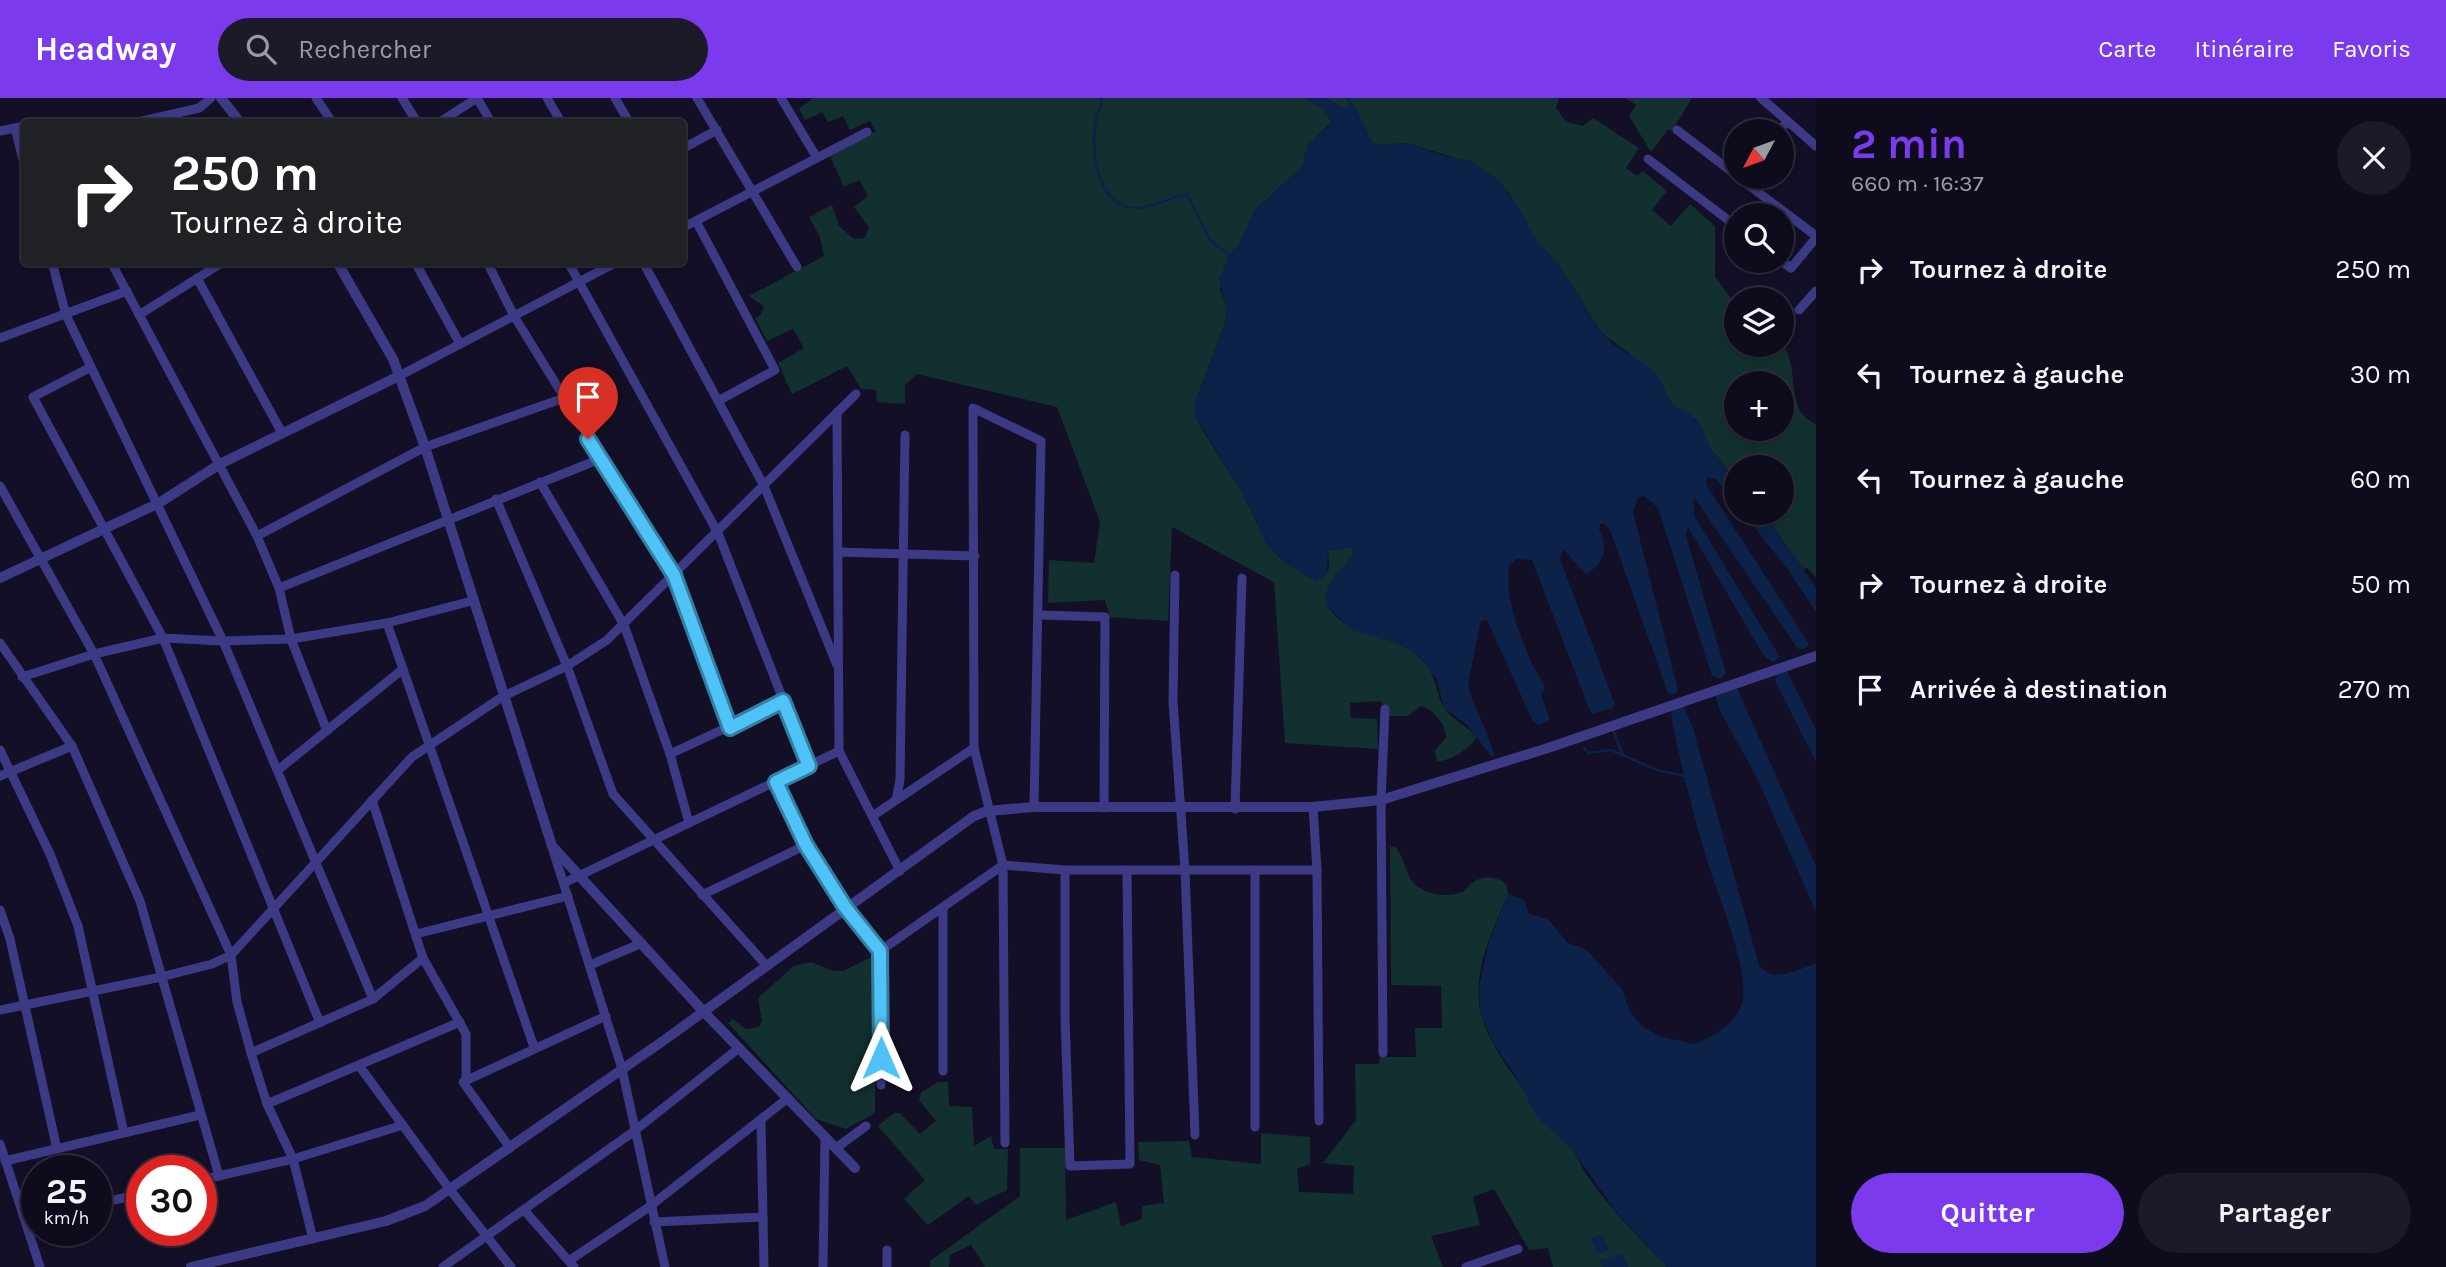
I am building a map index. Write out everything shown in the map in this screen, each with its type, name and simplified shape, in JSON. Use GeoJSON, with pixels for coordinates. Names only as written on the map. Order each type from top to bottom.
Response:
{"type":"FeatureCollection","features":[{"type":"Feature","properties":{"kind":"street"},"geometry":{"type":"LineString","coordinates":[[154,119],[199,108],[211,98]]}},
{"type":"Feature","properties":{"kind":"street"},"geometry":{"type":"LineString","coordinates":[[221,98],[238,119]]}},
{"type":"Feature","properties":{"kind":"street"},"geometry":{"type":"LineString","coordinates":[[316,98],[330,119]]}},
{"type":"Feature","properties":{"kind":"street"},"geometry":{"type":"LineString","coordinates":[[402,98],[415,119]]}},
{"type":"Feature","properties":{"kind":"street"},"geometry":{"type":"LineString","coordinates":[[445,119],[477,98],[489,119]]}},
{"type":"Feature","properties":{"kind":"street"},"geometry":{"type":"LineString","coordinates":[[547,98],[559,119]]}},
{"type":"Feature","properties":{"kind":"street"},"geometry":{"type":"LineString","coordinates":[[615,98],[627,119]]}},
{"type":"Feature","properties":{"kind":"street"},"geometry":{"type":"LineString","coordinates":[[697,98],[797,267]]}},
{"type":"Feature","properties":{"kind":"street"},"geometry":{"type":"LineString","coordinates":[[780,98],[817,158]]}},
{"type":"Feature","properties":{"kind":"street"},"geometry":{"type":"LineString","coordinates":[[1761,98],[1785,119]]}},
{"type":"Feature","properties":{"kind":"street"},"geometry":{"type":"LineString","coordinates":[[0,131],[20,127]]}},
{"type":"Feature","properties":{"kind":"street"},"geometry":{"type":"LineString","coordinates":[[1794,127],[1816,146]]}},
{"type":"Feature","properties":{"kind":"street"},"geometry":{"type":"LineString","coordinates":[[686,147],[717,130]]}},
{"type":"Feature","properties":{"kind":"street"},"geometry":{"type":"LineString","coordinates":[[1677,130],[1724,165]]}},
{"type":"Feature","properties":{"kind":"street"},"geometry":{"type":"LineString","coordinates":[[686,226],[867,132]]}},
{"type":"Feature","properties":{"kind":"street"},"geometry":{"type":"LineString","coordinates":[[1648,159],[1724,217]]}},
{"type":"Feature","properties":{"kind":"street"},"geometry":{"type":"LineString","coordinates":[[1755,189],[1816,237],[1794,264]]}},
{"type":"Feature","properties":{"kind":"street"},"geometry":{"type":"LineString","coordinates":[[696,221],[775,370],[718,401]]}},
{"type":"Feature","properties":{"kind":"street"},"geometry":{"type":"LineString","coordinates":[[53,266],[66,315],[159,503],[223,641],[373,999]]}},
{"type":"Feature","properties":{"kind":"street"},"geometry":{"type":"LineString","coordinates":[[113,266],[257,536],[279,588],[291,639],[327,731]]}},
{"type":"Feature","properties":{"kind":"street"},"geometry":{"type":"LineString","coordinates":[[139,315],[216,266]]}},
{"type":"Feature","properties":{"kind":"street"},"geometry":{"type":"LineString","coordinates":[[339,266],[393,359],[425,447],[622,1069],[633,1132],[664,1267]]}},
{"type":"Feature","properties":{"kind":"street"},"geometry":{"type":"LineString","coordinates":[[417,266],[460,344]]}},
{"type":"Feature","properties":{"kind":"street"},"geometry":{"type":"LineString","coordinates":[[489,266],[514,316],[674,575],[730,728]]}},
{"type":"Feature","properties":{"kind":"street"},"geometry":{"type":"LineString","coordinates":[[570,266],[718,533],[809,766]]}},
{"type":"Feature","properties":{"kind":"street"},"geometry":{"type":"LineString","coordinates":[[0,578],[159,503],[220,464],[399,376],[609,266]]}},
{"type":"Feature","properties":{"kind":"street"},"geometry":{"type":"LineString","coordinates":[[645,266],[764,486],[839,670]]}},
{"type":"Feature","properties":{"kind":"street"},"geometry":{"type":"LineString","coordinates":[[197,278],[282,433]]}},
{"type":"Feature","properties":{"kind":"street"},"geometry":{"type":"LineString","coordinates":[[1,335],[66,315],[127,291]]}},
{"type":"Feature","properties":{"kind":"street"},"geometry":{"type":"LineString","coordinates":[[1799,310],[1816,291]]}},
{"type":"Feature","properties":{"kind":"street"},"geometry":{"type":"LineString","coordinates":[[92,367],[33,397],[163,638],[320,1023]]}},
{"type":"Feature","properties":{"kind":"street"},"geometry":{"type":"LineString","coordinates":[[0,1010],[162,976],[212,964],[231,955],[412,757],[502,696],[567,666],[624,625],[856,394]]}},
{"type":"Feature","properties":{"kind":"street"},"geometry":{"type":"LineString","coordinates":[[257,536],[425,447],[564,398]]}},
{"type":"Feature","properties":{"kind":"street"},"geometry":{"type":"LineString","coordinates":[[1005,1143],[1003,865],[987,811],[974,748],[974,408],[1041,441],[1040,615],[1034,807]]}},
{"type":"Feature","properties":{"kind":"street"},"geometry":{"type":"LineString","coordinates":[[837,412],[839,751],[874,815],[900,871]]}},
{"type":"Feature","properties":{"kind":"street"},"geometry":{"type":"LineString","coordinates":[[895,800],[900,780],[905,435]]}},
{"type":"Feature","properties":{"kind":"street"},"geometry":{"type":"LineString","coordinates":[[279,588],[600,459]]}},
{"type":"Feature","properties":{"kind":"street"},"geometry":{"type":"LineString","coordinates":[[540,482],[624,625],[670,754],[689,823]]}},
{"type":"Feature","properties":{"kind":"street"},"geometry":{"type":"LineString","coordinates":[[0,486],[39,561],[94,654],[231,955],[237,1002],[251,1053],[267,1104],[293,1159],[313,1239]]}},
{"type":"Feature","properties":{"kind":"street"},"geometry":{"type":"LineString","coordinates":[[496,499],[567,666],[613,794],[766,965]]}},
{"type":"Feature","properties":{"kind":"street"},"geometry":{"type":"LineString","coordinates":[[838,552],[975,556]]}},
{"type":"Feature","properties":{"kind":"street"},"geometry":{"type":"LineString","coordinates":[[1175,576],[1173,701],[1185,870],[1195,1135]]}},
{"type":"Feature","properties":{"kind":"street"},"geometry":{"type":"LineString","coordinates":[[1235,809],[1242,578]]}},
{"type":"Feature","properties":{"kind":"street"},"geometry":{"type":"LineString","coordinates":[[22,677],[94,654],[163,638],[223,641],[291,639],[387,622],[472,601]]}},
{"type":"Feature","properties":{"kind":"street"},"geometry":{"type":"LineString","coordinates":[[1040,615],[1105,617],[1104,808]]}},
{"type":"Feature","properties":{"kind":"street"},"geometry":{"type":"LineString","coordinates":[[387,622],[534,1047]]}},
{"type":"Feature","properties":{"kind":"street"},"geometry":{"type":"LineString","coordinates":[[0,643],[72,746],[140,901],[219,1176],[293,1159],[403,1125]]}},
{"type":"Feature","properties":{"kind":"street"},"geometry":{"type":"LineString","coordinates":[[191,1267],[227,1263],[405,1215],[451,1191],[845,907],[900,871],[974,816],[987,811],[1034,807],[1313,807],[1381,800],[1551,747],[1816,656]]}},
{"type":"Feature","properties":{"kind":"street"},"geometry":{"type":"LineString","coordinates":[[278,770],[403,669]]}},
{"type":"Feature","properties":{"kind":"street"},"geometry":{"type":"LineString","coordinates":[[670,754],[783,701]]}},
{"type":"Feature","properties":{"kind":"street"},"geometry":{"type":"LineString","coordinates":[[1384,1053],[1381,800],[1385,709]]}},
{"type":"Feature","properties":{"kind":"street"},"geometry":{"type":"LineString","coordinates":[[0,776],[72,746]]}},
{"type":"Feature","properties":{"kind":"street"},"geometry":{"type":"LineString","coordinates":[[874,815],[974,748]]}},
{"type":"Feature","properties":{"kind":"street"},"geometry":{"type":"LineString","coordinates":[[0,750],[67,894],[94,992],[124,1133]]}},
{"type":"Feature","properties":{"kind":"street"},"geometry":{"type":"LineString","coordinates":[[564,883],[839,751]]}},
{"type":"Feature","properties":{"kind":"street"},"geometry":{"type":"LineString","coordinates":[[776,782],[806,845],[845,907],[880,951],[881,1085]]}},
{"type":"Feature","properties":{"kind":"street"},"geometry":{"type":"LineString","coordinates":[[372,800],[423,958],[460,1022],[467,1044],[466,1079],[463,1086],[510,1148]]}},
{"type":"Feature","properties":{"kind":"street"},"geometry":{"type":"LineString","coordinates":[[1313,807],[1317,870],[1319,1121]]}},
{"type":"Feature","properties":{"kind":"street"},"geometry":{"type":"LineString","coordinates":[[702,895],[806,845]]}},
{"type":"Feature","properties":{"kind":"street"},"geometry":{"type":"LineString","coordinates":[[552,846],[703,1011],[855,1168]]}},
{"type":"Feature","properties":{"kind":"street"},"geometry":{"type":"LineString","coordinates":[[880,951],[1003,865],[1065,870],[1317,870]]}},
{"type":"Feature","properties":{"kind":"street"},"geometry":{"type":"LineString","coordinates":[[1065,870],[1069,1166],[1130,1164],[1127,870]]}},
{"type":"Feature","properties":{"kind":"street"},"geometry":{"type":"LineString","coordinates":[[1255,870],[1255,1127]]}},
{"type":"Feature","properties":{"kind":"street"},"geometry":{"type":"LineString","coordinates":[[416,934],[489,918],[568,896]]}},
{"type":"Feature","properties":{"kind":"street"},"geometry":{"type":"LineString","coordinates":[[943,908],[943,1071]]}},
{"type":"Feature","properties":{"kind":"street"},"geometry":{"type":"LineString","coordinates":[[0,910],[10,939],[57,1149]]}},
{"type":"Feature","properties":{"kind":"street"},"geometry":{"type":"LineString","coordinates":[[590,965],[642,943]]}},
{"type":"Feature","properties":{"kind":"street"},"geometry":{"type":"LineString","coordinates":[[251,1053],[373,999],[423,958]]}},
{"type":"Feature","properties":{"kind":"street"},"geometry":{"type":"LineString","coordinates":[[466,1079],[606,1016]]}},
{"type":"Feature","properties":{"kind":"street"},"geometry":{"type":"LineString","coordinates":[[267,1104],[360,1067],[460,1022]]}},
{"type":"Feature","properties":{"kind":"street"},"geometry":{"type":"LineString","coordinates":[[443,1267],[633,1132],[740,1048]]}},
{"type":"Feature","properties":{"kind":"street"},"geometry":{"type":"LineString","coordinates":[[360,1067],[511,1267]]}},
{"type":"Feature","properties":{"kind":"street"},"geometry":{"type":"LineString","coordinates":[[524,1209],[572,1264],[788,1098]]}},
{"type":"Feature","properties":{"kind":"street"},"geometry":{"type":"LineString","coordinates":[[5,1161],[200,1115]]}},
{"type":"Feature","properties":{"kind":"street"},"geometry":{"type":"LineString","coordinates":[[761,1121],[764,1267]]}},
{"type":"Feature","properties":{"kind":"street"},"geometry":{"type":"LineString","coordinates":[[836,1147],[866,1126]]}},
{"type":"Feature","properties":{"kind":"street"},"geometry":{"type":"LineString","coordinates":[[823,1267],[825,1137]]}},
{"type":"Feature","properties":{"kind":"street"},"geometry":{"type":"LineString","coordinates":[[0,1144],[21,1208]]}},
{"type":"Feature","properties":{"kind":"street"},"geometry":{"type":"LineString","coordinates":[[654,1222],[763,1217]]}},
{"type":"Feature","properties":{"kind":"street"},"geometry":{"type":"LineString","coordinates":[[33,1246],[40,1267]]}},
{"type":"Feature","properties":{"kind":"street"},"geometry":{"type":"LineString","coordinates":[[1466,1267],[1518,1249]]}},
{"type":"Feature","properties":{"kind":"street"},"geometry":{"type":"LineString","coordinates":[[887,1250],[887,1267]]}},
{"type":"Feature","properties":{"kind":"green space"},"geometry":{"type":"Polygon","coordinates":[[[813,98],[1305,98],[1324,109],[1332,122],[1307,146],[1303,166],[1255,210],[1239,245],[1229,255],[1220,289],[1227,308],[1226,320],[1194,406],[1200,426],[1243,494],[1268,546],[1285,563],[1306,575],[1322,579],[1329,569],[1328,551],[1353,547],[1354,555],[1330,584],[1327,606],[1337,617],[1358,631],[1392,641],[1423,661],[1432,674],[1445,709],[1477,738],[1464,751],[1437,762],[1435,750],[1446,738],[1442,723],[1435,714],[1421,706],[1408,716],[1388,716],[1387,708],[1380,701],[1350,703],[1351,718],[1377,719],[1378,749],[1285,743],[1274,582],[1172,527],[1168,621],[1110,617],[1105,600],[1048,603],[1049,560],[1094,563],[1100,522],[1057,407],[917,374],[905,385],[905,404],[877,402],[876,390],[861,389],[847,366],[792,394],[778,363],[804,348],[793,329],[767,341],[755,318],[761,315],[764,306],[749,296],[824,256],[820,237],[809,217],[832,205],[839,226],[854,239],[865,238],[869,227],[854,207],[868,196],[859,180],[844,187],[830,156],[876,131],[870,121],[850,130],[843,116],[828,122],[822,112],[805,120],[799,109],[813,98]]]}},
{"type":"Feature","properties":{"kind":"green space"},"geometry":{"type":"Polygon","coordinates":[[[1325,98],[1559,98],[1556,108],[1566,122],[1583,126],[1593,118],[1639,148],[1626,168],[1637,176],[1643,171],[1667,191],[1652,210],[1671,226],[1690,204],[1715,226],[1715,277],[1724,289],[1724,357],[1789,357],[1792,371],[1724,371],[1724,441],[1794,441],[1794,384],[1802,413],[1816,424],[1816,578],[1808,568],[1803,569],[1772,525],[1794,525],[1794,455],[1724,455],[1724,465],[1710,448],[1697,420],[1673,406],[1656,374],[1602,333],[1566,277],[1535,238],[1508,191],[1456,158],[1406,143],[1378,145],[1372,142],[1353,104],[1344,108],[1325,98]]]}},
{"type":"Feature","properties":{"kind":"green space"},"geometry":{"type":"Polygon","coordinates":[[[1626,98],[1692,98],[1672,131],[1668,129],[1651,152],[1629,116],[1636,105],[1626,98]]]}},
{"type":"Feature","properties":{"kind":"green space"},"geometry":{"type":"Polygon","coordinates":[[[1395,846],[1412,881],[1422,890],[1451,895],[1464,891],[1476,880],[1485,878],[1494,878],[1507,885],[1508,894],[1487,947],[1480,975],[1479,1002],[1483,1021],[1503,1060],[1573,1150],[1592,1182],[1667,1267],[1628,1267],[1622,1255],[1600,1261],[1603,1267],[1553,1267],[1548,1248],[1529,1250],[1494,1189],[1473,1197],[1480,1225],[1431,1236],[1443,1267],[985,1267],[971,1245],[950,1255],[949,1267],[930,1267],[930,1261],[1020,1196],[1020,1148],[1065,1148],[1066,1220],[1116,1202],[1121,1226],[1142,1219],[1142,1206],[1164,1203],[1160,1165],[1139,1160],[1138,1142],[1189,1141],[1192,1157],[1261,1164],[1261,1133],[1310,1137],[1310,1164],[1297,1169],[1299,1192],[1353,1194],[1354,1166],[1323,1163],[1356,1120],[1355,1064],[1379,1064],[1380,1057],[1416,1057],[1415,1028],[1442,1028],[1441,986],[1391,985],[1390,847],[1395,846]]]}},
{"type":"Feature","properties":{"kind":"green space"},"geometry":{"type":"Polygon","coordinates":[[[871,957],[875,965],[875,1113],[846,1129],[816,1119],[728,1023],[733,1019],[746,1029],[759,1027],[762,1021],[758,998],[794,966],[811,962],[833,971],[843,971],[871,957]]]}},
{"type":"Feature","properties":{"kind":"green space"},"geometry":{"type":"Polygon","coordinates":[[[938,1082],[948,1082],[949,1106],[972,1107],[974,1146],[991,1136],[994,1149],[1008,1149],[1007,1190],[976,1205],[969,1196],[928,1225],[904,1199],[925,1180],[878,1126],[894,1113],[900,1113],[920,1134],[936,1121],[919,1100],[921,1093],[938,1082]]]}},
{"type":"Feature","properties":{"kind":"water"},"geometry":{"type":"Polygon","coordinates":[[[1305,98],[1325,98],[1344,108],[1353,104],[1372,142],[1378,145],[1406,143],[1445,156],[1471,161],[1499,180],[1518,206],[1535,238],[1556,261],[1602,333],[1613,344],[1657,374],[1673,406],[1689,413],[1702,426],[1710,448],[1724,465],[1724,489],[1716,479],[1707,478],[1706,484],[1724,512],[1724,525],[1732,525],[1809,644],[1804,649],[1798,649],[1694,497],[1694,515],[1780,657],[1773,662],[1764,656],[1688,527],[1686,536],[1726,673],[1721,679],[1712,676],[1658,508],[1644,496],[1638,498],[1633,512],[1678,690],[1674,695],[1668,693],[1610,530],[1605,524],[1600,524],[1604,543],[1603,555],[1592,570],[1586,575],[1563,549],[1560,559],[1615,704],[1612,708],[1593,714],[1589,709],[1532,560],[1517,559],[1509,566],[1511,604],[1527,652],[1544,685],[1545,689],[1541,695],[1550,720],[1539,725],[1533,722],[1487,620],[1481,621],[1468,684],[1494,755],[1491,756],[1466,724],[1444,708],[1437,680],[1419,656],[1401,645],[1352,630],[1327,606],[1327,590],[1354,555],[1353,547],[1328,551],[1327,574],[1316,582],[1285,563],[1268,546],[1243,494],[1195,416],[1194,407],[1226,320],[1227,308],[1219,280],[1229,255],[1239,245],[1255,210],[1303,166],[1307,146],[1332,123],[1324,109],[1305,98]]]}},
{"type":"Feature","properties":{"kind":"water"},"geometry":{"type":"Polygon","coordinates":[[[1752,525],[1773,525],[1816,588],[1816,612],[1788,570],[1752,525]]]}},
{"type":"Feature","properties":{"kind":"water"},"geometry":{"type":"Polygon","coordinates":[[[1786,669],[1816,730],[1816,762],[1775,681],[1777,674],[1786,669]]]}},
{"type":"Feature","properties":{"kind":"water"},"geometry":{"type":"Polygon","coordinates":[[[1737,688],[1816,866],[1816,912],[1757,778],[1720,711],[1715,695],[1737,688]]]}},
{"type":"Feature","properties":{"kind":"water"},"geometry":{"type":"Polygon","coordinates":[[[1683,705],[1693,728],[1759,965],[1765,971],[1779,975],[1816,964],[1816,1267],[1667,1267],[1614,1209],[1572,1149],[1536,1116],[1518,1080],[1493,1042],[1480,1012],[1479,987],[1488,944],[1508,894],[1524,900],[1529,914],[1548,919],[1568,943],[1586,949],[1622,989],[1630,1012],[1642,1026],[1659,1036],[1694,1044],[1717,1033],[1737,1014],[1743,999],[1741,967],[1697,825],[1672,720],[1671,711],[1683,705]]]}},
{"type":"Feature","properties":{"kind":"water"},"geometry":{"type":"Polygon","coordinates":[[[1602,1234],[1609,1250],[1598,1254],[1591,1238],[1602,1234]]]}},
{"type":"Feature","properties":{"kind":"water"},"geometry":{"type":"Polygon","coordinates":[[[1622,1254],[1628,1267],[1603,1267],[1600,1261],[1622,1254]]]}},
{"type":"Feature","properties":{"kind":"waterway"},"geometry":{"type":"LineString","coordinates":[[1101,98],[1094,131],[1095,159],[1104,187],[1112,197],[1122,205],[1135,208],[1148,207],[1187,195],[1211,241],[1229,255]]}},
{"type":"Feature","properties":{"kind":"waterway"},"geometry":{"type":"LineString","coordinates":[[1348,98],[1353,108]]}},
{"type":"Feature","properties":{"kind":"waterway"},"geometry":{"type":"LineString","coordinates":[[1613,730],[1623,756]]}},
{"type":"Feature","properties":{"kind":"waterway"},"geometry":{"type":"LineString","coordinates":[[1584,748],[1588,753],[1611,750],[1657,770],[1684,776]]}},
{"type":"Feature","properties":{"kind":"route"},"geometry":{"type":"LineString","coordinates":[[588,439],[674,575],[730,728],[783,701],[809,766],[776,782],[806,845],[845,907],[880,951],[881,1058]]}}]}
